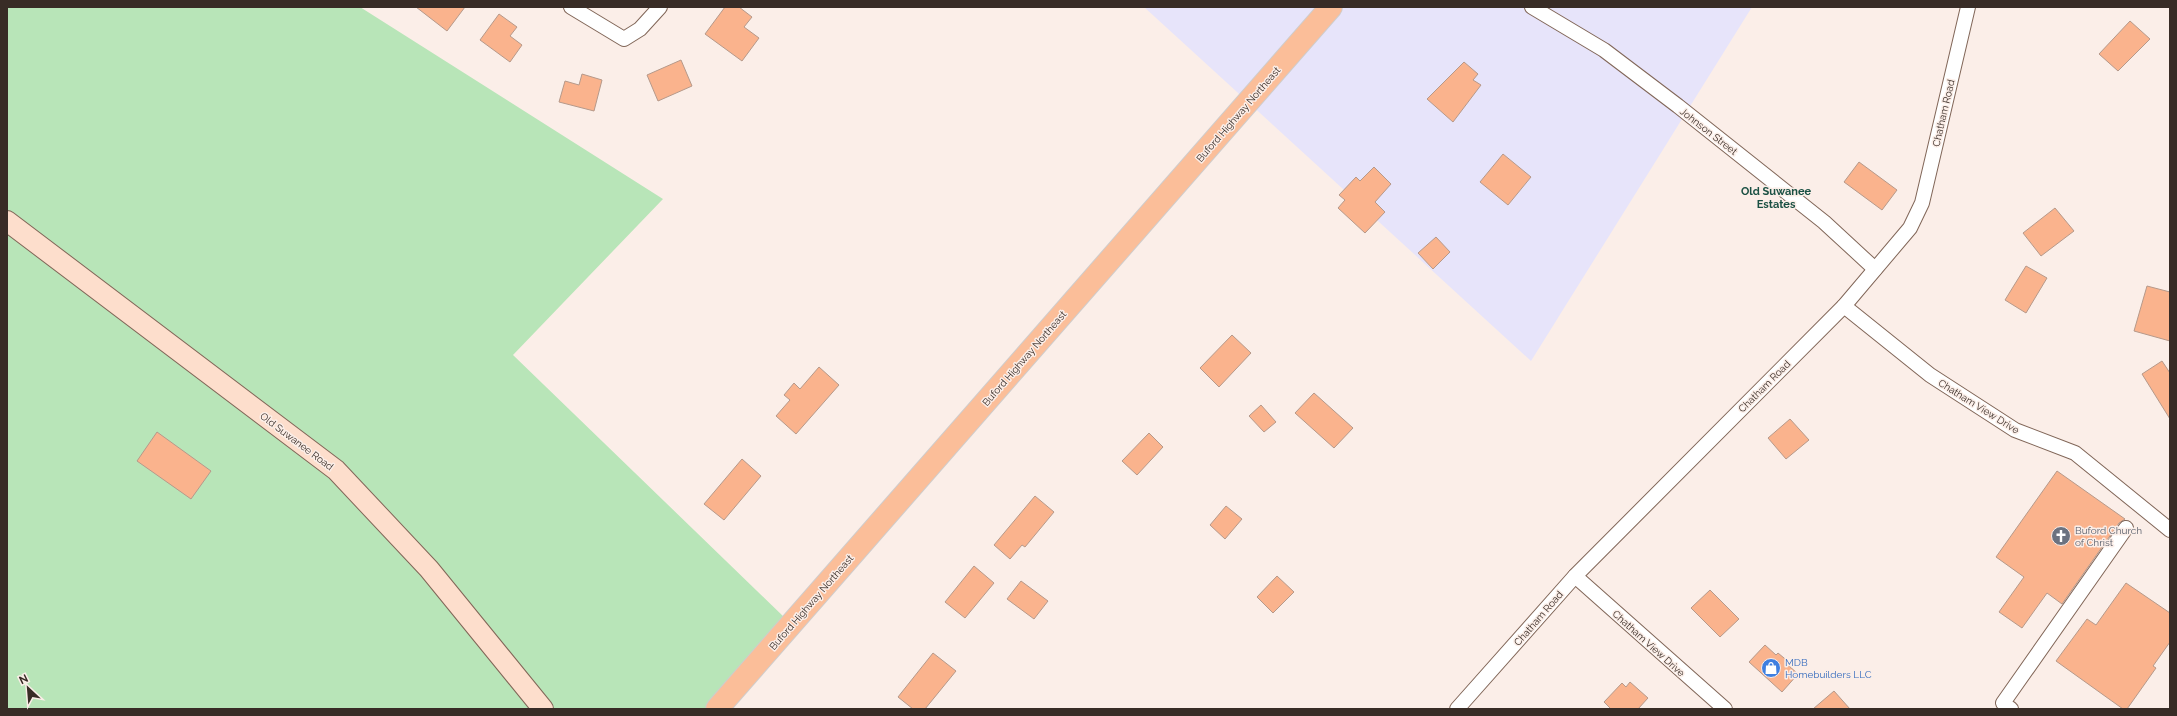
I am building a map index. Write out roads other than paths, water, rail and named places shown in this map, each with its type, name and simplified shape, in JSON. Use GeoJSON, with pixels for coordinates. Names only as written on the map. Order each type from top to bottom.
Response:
{"type":"FeatureCollection","features":[{"type":"Feature","properties":{"kind":"main road","name":"Buford Highway Northeast"},"geometry":{"type":"LineString","coordinates":[[717,709],[1331,7]]}},
{"type":"Feature","properties":{"kind":"street"},"geometry":{"type":"LineString","coordinates":[[571,7],[624,39],[640,29],[660,7]]}},
{"type":"Feature","properties":{"kind":"street","name":"Johnson Street"},"geometry":{"type":"LineString","coordinates":[[1532,7],[1604,50],[1678,106],[1824,222],[1875,269]]}},
{"type":"Feature","properties":{"kind":"street","name":"Chatham Road"},"geometry":{"type":"LineString","coordinates":[[1457,709],[1575,576],[1844,306],[1910,228],[1922,203],[1968,7]]}},
{"type":"Feature","properties":{"kind":"street","name":"Old Suwanee Road"},"geometry":{"type":"LineString","coordinates":[[7,221],[336,470],[429,569],[543,709]]}},
{"type":"Feature","properties":{"kind":"street","name":"Chatham View Drive"},"geometry":{"type":"LineString","coordinates":[[1844,306],[1930,375],[2015,430],[2075,454],[2164,527]]}},
{"type":"Feature","properties":{"kind":"street"},"geometry":{"type":"LineString","coordinates":[[2011,709],[2003,703],[2126,528]]}},
{"type":"Feature","properties":{"kind":"street","name":"Chatham View Drive"},"geometry":{"type":"LineString","coordinates":[[1575,576],[1725,709]]}},
{"type":"Feature","properties":{"kind":"place","name":"Buford Church of Christ"},"geometry":{"type":"Point","coordinates":[2061,536]}},
{"type":"Feature","properties":{"kind":"place","name":"MDB Homebuilders LLC"},"geometry":{"type":"Point","coordinates":[1771,668]}},
{"type":"Feature","properties":{"kind":"district","name":"Old Suwanee Estates"},"geometry":{"type":"Point","coordinates":[1776,197]}}]}
